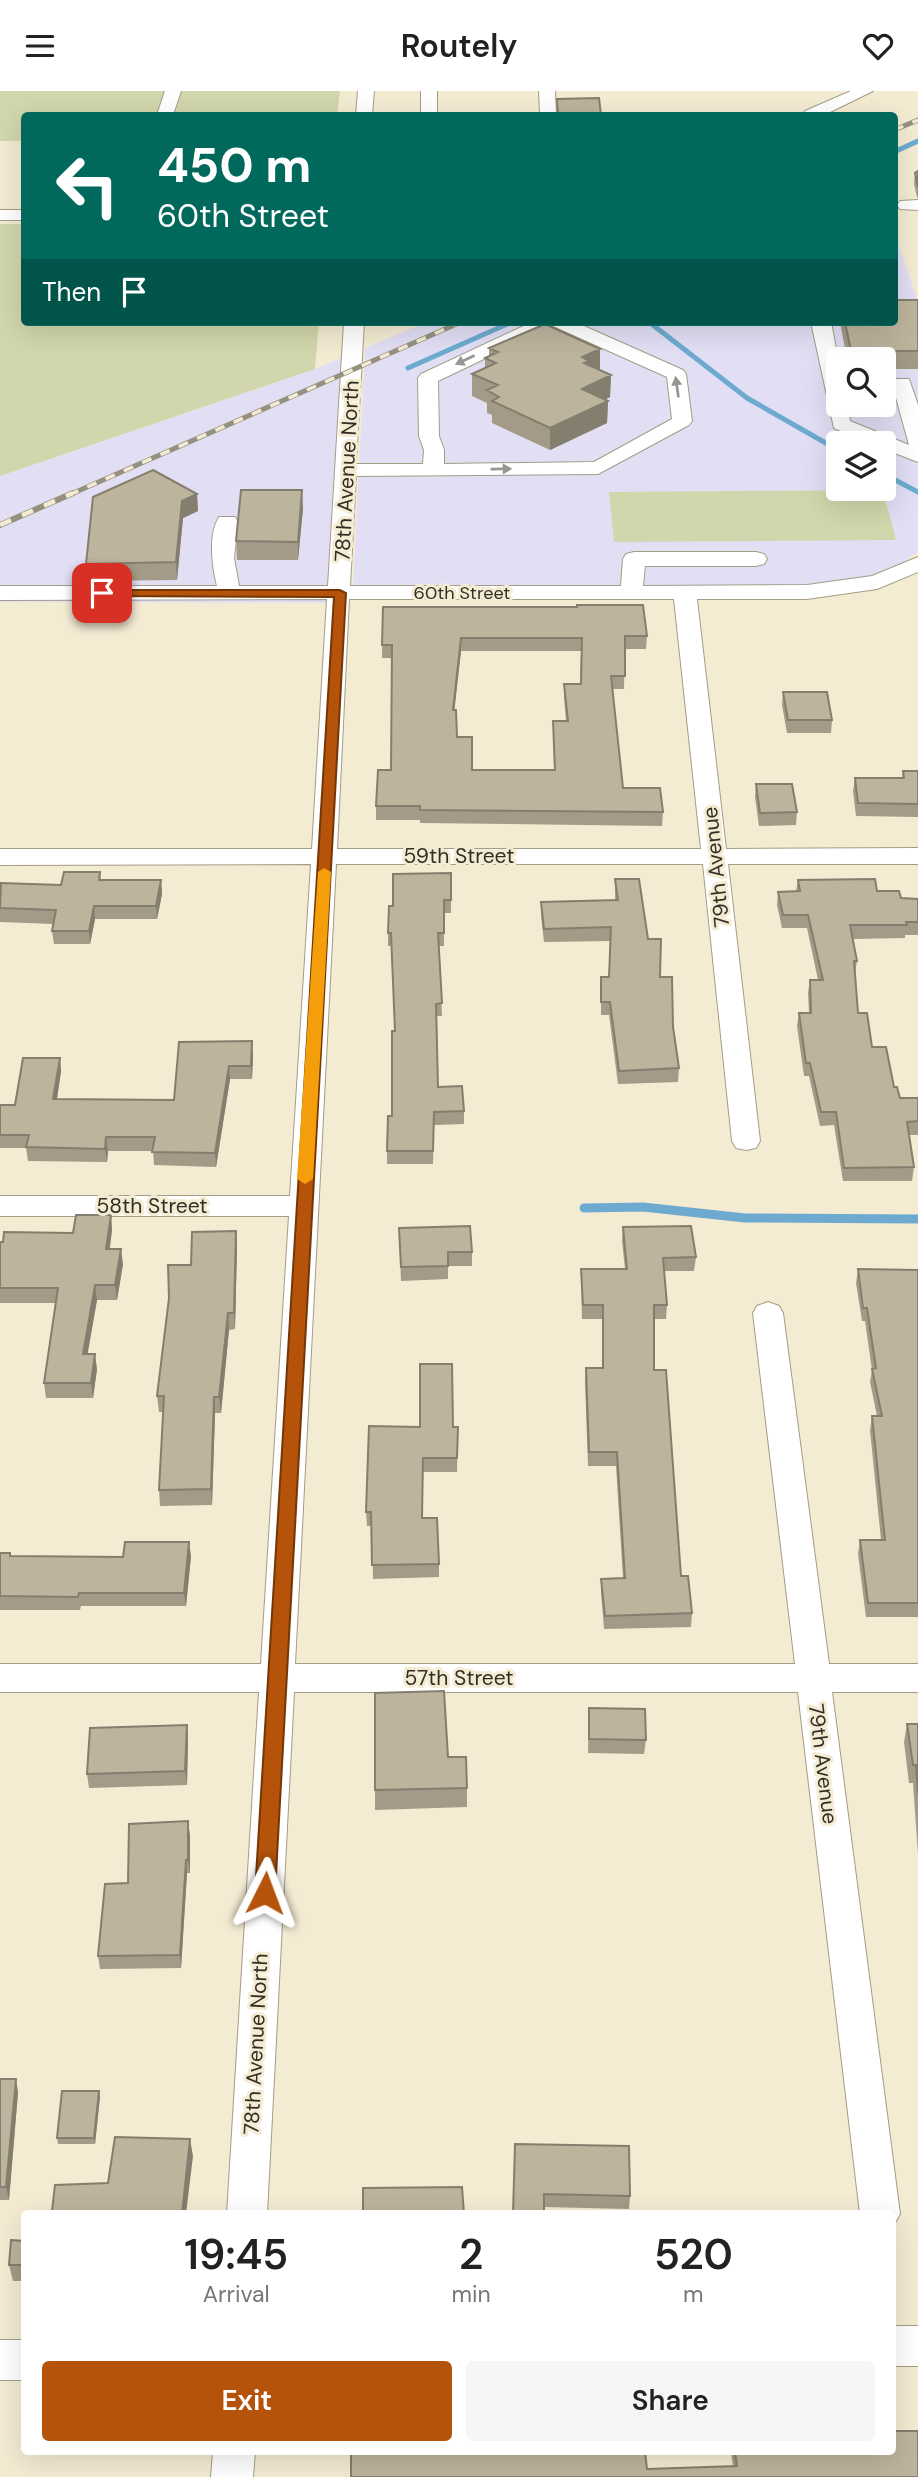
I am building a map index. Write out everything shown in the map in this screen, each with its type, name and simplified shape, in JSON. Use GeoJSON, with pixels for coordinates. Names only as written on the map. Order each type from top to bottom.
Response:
{"type":"FeatureCollection","features":[{"type":"Feature","properties":{"kind":"street"},"geometry":{"type":"LineString","coordinates":[[166,112],[173,91]]}},
{"type":"Feature","properties":{"kind":"street"},"geometry":{"type":"LineString","coordinates":[[364,112],[366,91]]}},
{"type":"Feature","properties":{"kind":"street"},"geometry":{"type":"LineString","coordinates":[[429,91],[429,112]]}},
{"type":"Feature","properties":{"kind":"street"},"geometry":{"type":"LineString","coordinates":[[547,91],[548,112]]}},
{"type":"Feature","properties":{"kind":"street"},"geometry":{"type":"LineString","coordinates":[[818,112],[865,91]]}},
{"type":"Feature","properties":{"kind":"street"},"geometry":{"type":"LineString","coordinates":[[0,215],[21,215]]}},
{"type":"Feature","properties":{"kind":"street","name":"78th Avenue North"},"geometry":{"type":"LineString","coordinates":[[247,2210],[303,1206],[326,855],[354,326]]}},
{"type":"Feature","properties":{"kind":"street"},"geometry":{"type":"LineString","coordinates":[[433,460],[429,436],[428,378],[538,326]]}},
{"type":"Feature","properties":{"kind":"street"},"geometry":{"type":"LineString","coordinates":[[347,462],[433,460],[598,468],[682,421],[676,374],[568,326]]}},
{"type":"Feature","properties":{"kind":"street"},"geometry":{"type":"LineString","coordinates":[[822,326],[841,424],[918,456]]}},
{"type":"Feature","properties":{"kind":"street"},"geometry":{"type":"LineString","coordinates":[[902,383],[918,443]]}},
{"type":"Feature","properties":{"kind":"street"},"geometry":{"type":"LineString","coordinates":[[227,522],[222,549],[223,572],[230,593]]}},
{"type":"Feature","properties":{"kind":"street"},"geometry":{"type":"LineString","coordinates":[[632,594],[634,559],[756,559]]}},
{"type":"Feature","properties":{"kind":"street","name":"60th Street"},"geometry":{"type":"LineString","coordinates":[[0,593],[807,592],[877,582],[908,571],[918,564]]}},
{"type":"Feature","properties":{"kind":"street","name":"79th Avenue"},"geometry":{"type":"LineString","coordinates":[[685,594],[746,1141]]}},
{"type":"Feature","properties":{"kind":"street","name":"59th Street"},"geometry":{"type":"LineString","coordinates":[[0,856],[918,856]]}},
{"type":"Feature","properties":{"kind":"street","name":"58th Street"},"geometry":{"type":"LineString","coordinates":[[0,1206],[303,1206]]}},
{"type":"Feature","properties":{"kind":"street","name":"79th Avenue"},"geometry":{"type":"LineString","coordinates":[[768,1313],[879,2210]]}},
{"type":"Feature","properties":{"kind":"street","name":"57th Street"},"geometry":{"type":"LineString","coordinates":[[0,1678],[918,1678]]}},
{"type":"Feature","properties":{"kind":"street"},"geometry":{"type":"LineString","coordinates":[[896,2346],[918,2346]]}},
{"type":"Feature","properties":{"kind":"street"},"geometry":{"type":"LineString","coordinates":[[0,2360],[21,2360]]}},
{"type":"Feature","properties":{"kind":"street"},"geometry":{"type":"LineString","coordinates":[[232,2477],[234,2455]]}},
{"type":"Feature","properties":{"kind":"shaded area"},"geometry":{"type":"Polygon","coordinates":[[[898,243],[918,302],[918,552],[898,566],[869,577],[804,586],[353,587],[365,348],[417,326],[898,326],[898,243]]]}},
{"type":"Feature","properties":{"kind":"shaded area"},"geometry":{"type":"Polygon","coordinates":[[[341,358],[327,587],[0,587],[0,476],[307,372],[341,358]]]}},
{"type":"Feature","properties":{"kind":"shaded area"},"geometry":{"type":"Polygon","coordinates":[[[0,599],[326,599],[326,603],[0,602],[0,599]]]}},
{"type":"Feature","properties":{"kind":"green space"},"geometry":{"type":"Polygon","coordinates":[[[0,91],[340,91],[337,112],[21,112],[21,141],[0,141],[0,91]]]}},
{"type":"Feature","properties":{"kind":"green space"},"geometry":{"type":"Polygon","coordinates":[[[0,224],[21,224],[21,326],[319,326],[315,369],[0,476],[0,224]]]}},
{"type":"Feature","properties":{"kind":"green space"},"geometry":{"type":"Polygon","coordinates":[[[826,490],[826,501],[886,501],[896,540],[614,542],[609,492],[826,490]]]}},
{"type":"Feature","properties":{"kind":"building"},"geometry":{"type":"Polygon","coordinates":[[[599,98],[601,112],[558,112],[557,99],[599,98]]]}},
{"type":"Feature","properties":{"kind":"building"},"geometry":{"type":"Polygon","coordinates":[[[898,300],[918,300],[918,351],[896,351],[896,347],[850,347],[846,326],[898,326],[898,300]]]}},
{"type":"Feature","properties":{"kind":"building"},"geometry":{"type":"Polygon","coordinates":[[[540,326],[549,326],[600,349],[582,357],[589,361],[584,363],[611,375],[582,389],[608,401],[550,428],[492,401],[499,397],[487,390],[498,385],[472,374],[496,363],[485,358],[498,352],[489,348],[540,326]]]}},
{"type":"Feature","properties":{"kind":"building"},"geometry":{"type":"Polygon","coordinates":[[[153,470],[197,494],[182,501],[176,562],[86,564],[93,497],[153,470]]]}},
{"type":"Feature","properties":{"kind":"building"},"geometry":{"type":"Polygon","coordinates":[[[241,490],[302,490],[298,542],[236,541],[241,490]]]}},
{"type":"Feature","properties":{"kind":"building"},"geometry":{"type":"Polygon","coordinates":[[[643,605],[647,636],[625,636],[625,676],[611,676],[623,788],[660,788],[663,812],[420,810],[420,806],[376,806],[378,770],[391,770],[392,645],[382,645],[383,607],[643,605]],[[461,638],[453,710],[456,710],[457,737],[472,737],[472,770],[555,770],[553,721],[568,721],[564,684],[581,684],[582,638],[461,638]]]}},
{"type":"Feature","properties":{"kind":"building"},"geometry":{"type":"Polygon","coordinates":[[[783,692],[827,692],[832,720],[788,720],[783,692]]]}},
{"type":"Feature","properties":{"kind":"building"},"geometry":{"type":"Polygon","coordinates":[[[903,771],[918,771],[918,804],[858,803],[855,778],[904,778],[903,771]]]}},
{"type":"Feature","properties":{"kind":"building"},"geometry":{"type":"Polygon","coordinates":[[[756,784],[792,784],[797,812],[760,813],[756,784]]]}},
{"type":"Feature","properties":{"kind":"building"},"geometry":{"type":"Polygon","coordinates":[[[64,872],[100,872],[99,880],[161,880],[156,906],[94,906],[89,931],[52,931],[56,910],[0,908],[1,883],[61,885],[64,872]]]}},
{"type":"Feature","properties":{"kind":"building"},"geometry":{"type":"Polygon","coordinates":[[[451,873],[451,900],[444,900],[444,933],[438,933],[442,1003],[436,1004],[438,1087],[462,1086],[464,1111],[434,1112],[433,1151],[387,1151],[388,1116],[392,1116],[392,1031],[395,1031],[391,933],[388,933],[389,906],[393,906],[393,874],[451,873]]]}},
{"type":"Feature","properties":{"kind":"building"},"geometry":{"type":"Polygon","coordinates":[[[615,879],[639,879],[648,939],[661,939],[660,977],[672,977],[673,1027],[679,1068],[619,1071],[610,1002],[601,1002],[601,977],[609,977],[611,927],[544,929],[541,902],[618,900],[615,879]]]}},
{"type":"Feature","properties":{"kind":"building"},"geometry":{"type":"Polygon","coordinates":[[[875,879],[877,891],[899,891],[901,898],[918,899],[918,922],[906,922],[907,925],[850,925],[857,961],[854,961],[858,1013],[867,1013],[872,1047],[886,1047],[894,1087],[897,1087],[900,1098],[918,1098],[918,1121],[907,1122],[914,1167],[844,1168],[836,1112],[821,1112],[810,1063],[806,1063],[799,1013],[811,1013],[810,980],[823,980],[808,915],[783,915],[778,892],[800,891],[798,880],[875,879]]]}},
{"type":"Feature","properties":{"kind":"building"},"geometry":{"type":"Polygon","coordinates":[[[252,1041],[251,1066],[229,1066],[215,1153],[152,1152],[155,1137],[106,1137],[105,1149],[26,1147],[29,1135],[0,1135],[0,1105],[15,1105],[23,1058],[60,1058],[53,1099],[174,1100],[179,1042],[252,1041]]]}},
{"type":"Feature","properties":{"kind":"building"},"geometry":{"type":"Polygon","coordinates":[[[76,1215],[111,1215],[106,1249],[121,1249],[115,1285],[95,1285],[83,1354],[95,1354],[91,1383],[44,1383],[58,1288],[0,1288],[0,1242],[3,1242],[4,1232],[73,1233],[76,1215]]]}},
{"type":"Feature","properties":{"kind":"building"},"geometry":{"type":"Polygon","coordinates":[[[470,1226],[472,1252],[448,1252],[448,1266],[401,1267],[399,1228],[470,1226]]]}},
{"type":"Feature","properties":{"kind":"building"},"geometry":{"type":"Polygon","coordinates":[[[691,1226],[696,1257],[663,1258],[667,1305],[654,1305],[654,1370],[666,1370],[681,1576],[688,1576],[692,1613],[605,1616],[601,1579],[625,1578],[617,1452],[589,1452],[586,1368],[603,1368],[603,1305],[583,1305],[581,1269],[627,1269],[623,1227],[691,1226]]]}},
{"type":"Feature","properties":{"kind":"building"},"geometry":{"type":"Polygon","coordinates":[[[236,1231],[234,1313],[228,1313],[219,1397],[214,1397],[211,1489],[159,1490],[164,1396],[157,1396],[169,1298],[168,1265],[191,1265],[192,1232],[236,1231]]]}},
{"type":"Feature","properties":{"kind":"building"},"geometry":{"type":"Polygon","coordinates":[[[858,1269],[918,1270],[918,1603],[868,1603],[860,1540],[885,1540],[872,1416],[882,1416],[872,1369],[876,1368],[867,1308],[863,1308],[858,1269]]]}},
{"type":"Feature","properties":{"kind":"building"},"geometry":{"type":"Polygon","coordinates":[[[420,1364],[452,1364],[453,1427],[458,1427],[457,1458],[423,1458],[422,1518],[437,1518],[439,1564],[372,1565],[371,1512],[366,1512],[369,1426],[420,1427],[420,1364]]]}},
{"type":"Feature","properties":{"kind":"building"},"geometry":{"type":"Polygon","coordinates":[[[125,1542],[189,1542],[184,1593],[79,1593],[78,1597],[0,1596],[0,1553],[10,1553],[10,1556],[123,1557],[125,1542]]]}},
{"type":"Feature","properties":{"kind":"building"},"geometry":{"type":"Polygon","coordinates":[[[444,1691],[448,1757],[466,1757],[467,1788],[375,1790],[375,1693],[444,1691]]]}},
{"type":"Feature","properties":{"kind":"building"},"geometry":{"type":"Polygon","coordinates":[[[589,1708],[645,1709],[646,1740],[589,1739],[589,1708]]]}},
{"type":"Feature","properties":{"kind":"building"},"geometry":{"type":"Polygon","coordinates":[[[907,1724],[918,1724],[918,1793],[916,1765],[913,1765],[907,1724]]]}},
{"type":"Feature","properties":{"kind":"building"},"geometry":{"type":"Polygon","coordinates":[[[187,1725],[185,1771],[87,1774],[90,1728],[187,1725]]]}},
{"type":"Feature","properties":{"kind":"building"},"geometry":{"type":"Polygon","coordinates":[[[188,1821],[188,1860],[180,1955],[98,1956],[105,1884],[128,1883],[129,1824],[188,1821]]]}},
{"type":"Feature","properties":{"kind":"building"},"geometry":{"type":"Polygon","coordinates":[[[0,2079],[16,2079],[6,2187],[0,2187],[0,2079]]]}},
{"type":"Feature","properties":{"kind":"building"},"geometry":{"type":"Polygon","coordinates":[[[62,2091],[99,2091],[94,2138],[57,2138],[62,2091]]]}},
{"type":"Feature","properties":{"kind":"building"},"geometry":{"type":"Polygon","coordinates":[[[115,2137],[190,2139],[182,2210],[52,2210],[55,2185],[108,2183],[115,2137]]]}},
{"type":"Feature","properties":{"kind":"building"},"geometry":{"type":"Polygon","coordinates":[[[515,2144],[629,2146],[630,2196],[544,2194],[544,2210],[513,2210],[515,2144]]]}},
{"type":"Feature","properties":{"kind":"building"},"geometry":{"type":"Polygon","coordinates":[[[462,2187],[464,2210],[363,2210],[363,2188],[462,2187]]]}},
{"type":"Feature","properties":{"kind":"building"},"geometry":{"type":"Polygon","coordinates":[[[11,2240],[21,2241],[21,2265],[9,2265],[11,2240]]]}},
{"type":"Feature","properties":{"kind":"building"},"geometry":{"type":"Polygon","coordinates":[[[896,2431],[918,2431],[918,2477],[351,2477],[351,2455],[645,2455],[647,2469],[737,2466],[735,2455],[896,2455],[896,2431]]]}},
{"type":"Feature","properties":{"kind":"waterway"},"geometry":{"type":"LineString","coordinates":[[898,150],[918,141]]}},
{"type":"Feature","properties":{"kind":"waterway"},"geometry":{"type":"LineString","coordinates":[[408,368],[503,326]]}},
{"type":"Feature","properties":{"kind":"waterway"},"geometry":{"type":"LineString","coordinates":[[654,326],[747,398],[826,443]]}},
{"type":"Feature","properties":{"kind":"waterway"},"geometry":{"type":"LineString","coordinates":[[896,480],[918,492]]}},
{"type":"Feature","properties":{"kind":"waterway"},"geometry":{"type":"LineString","coordinates":[[584,1208],[643,1207],[745,1218],[918,1219]]}},
{"type":"Feature","properties":{"kind":"railway"},"geometry":{"type":"LineString","coordinates":[[898,128],[918,120]]}},
{"type":"Feature","properties":{"kind":"railway"},"geometry":{"type":"LineString","coordinates":[[69,495],[452,326]]}},
{"type":"Feature","properties":{"kind":"railway"},"geometry":{"type":"LineString","coordinates":[[0,525],[73,493]]}},
{"type":"Feature","properties":{"kind":"slow traffic"},"geometry":{"type":"LineString","coordinates":[[305,1179],[324,872]]}},
{"type":"Feature","properties":{"kind":"route"},"geometry":{"type":"LineString","coordinates":[[102,593],[340,593],[265,1893]]}}]}
